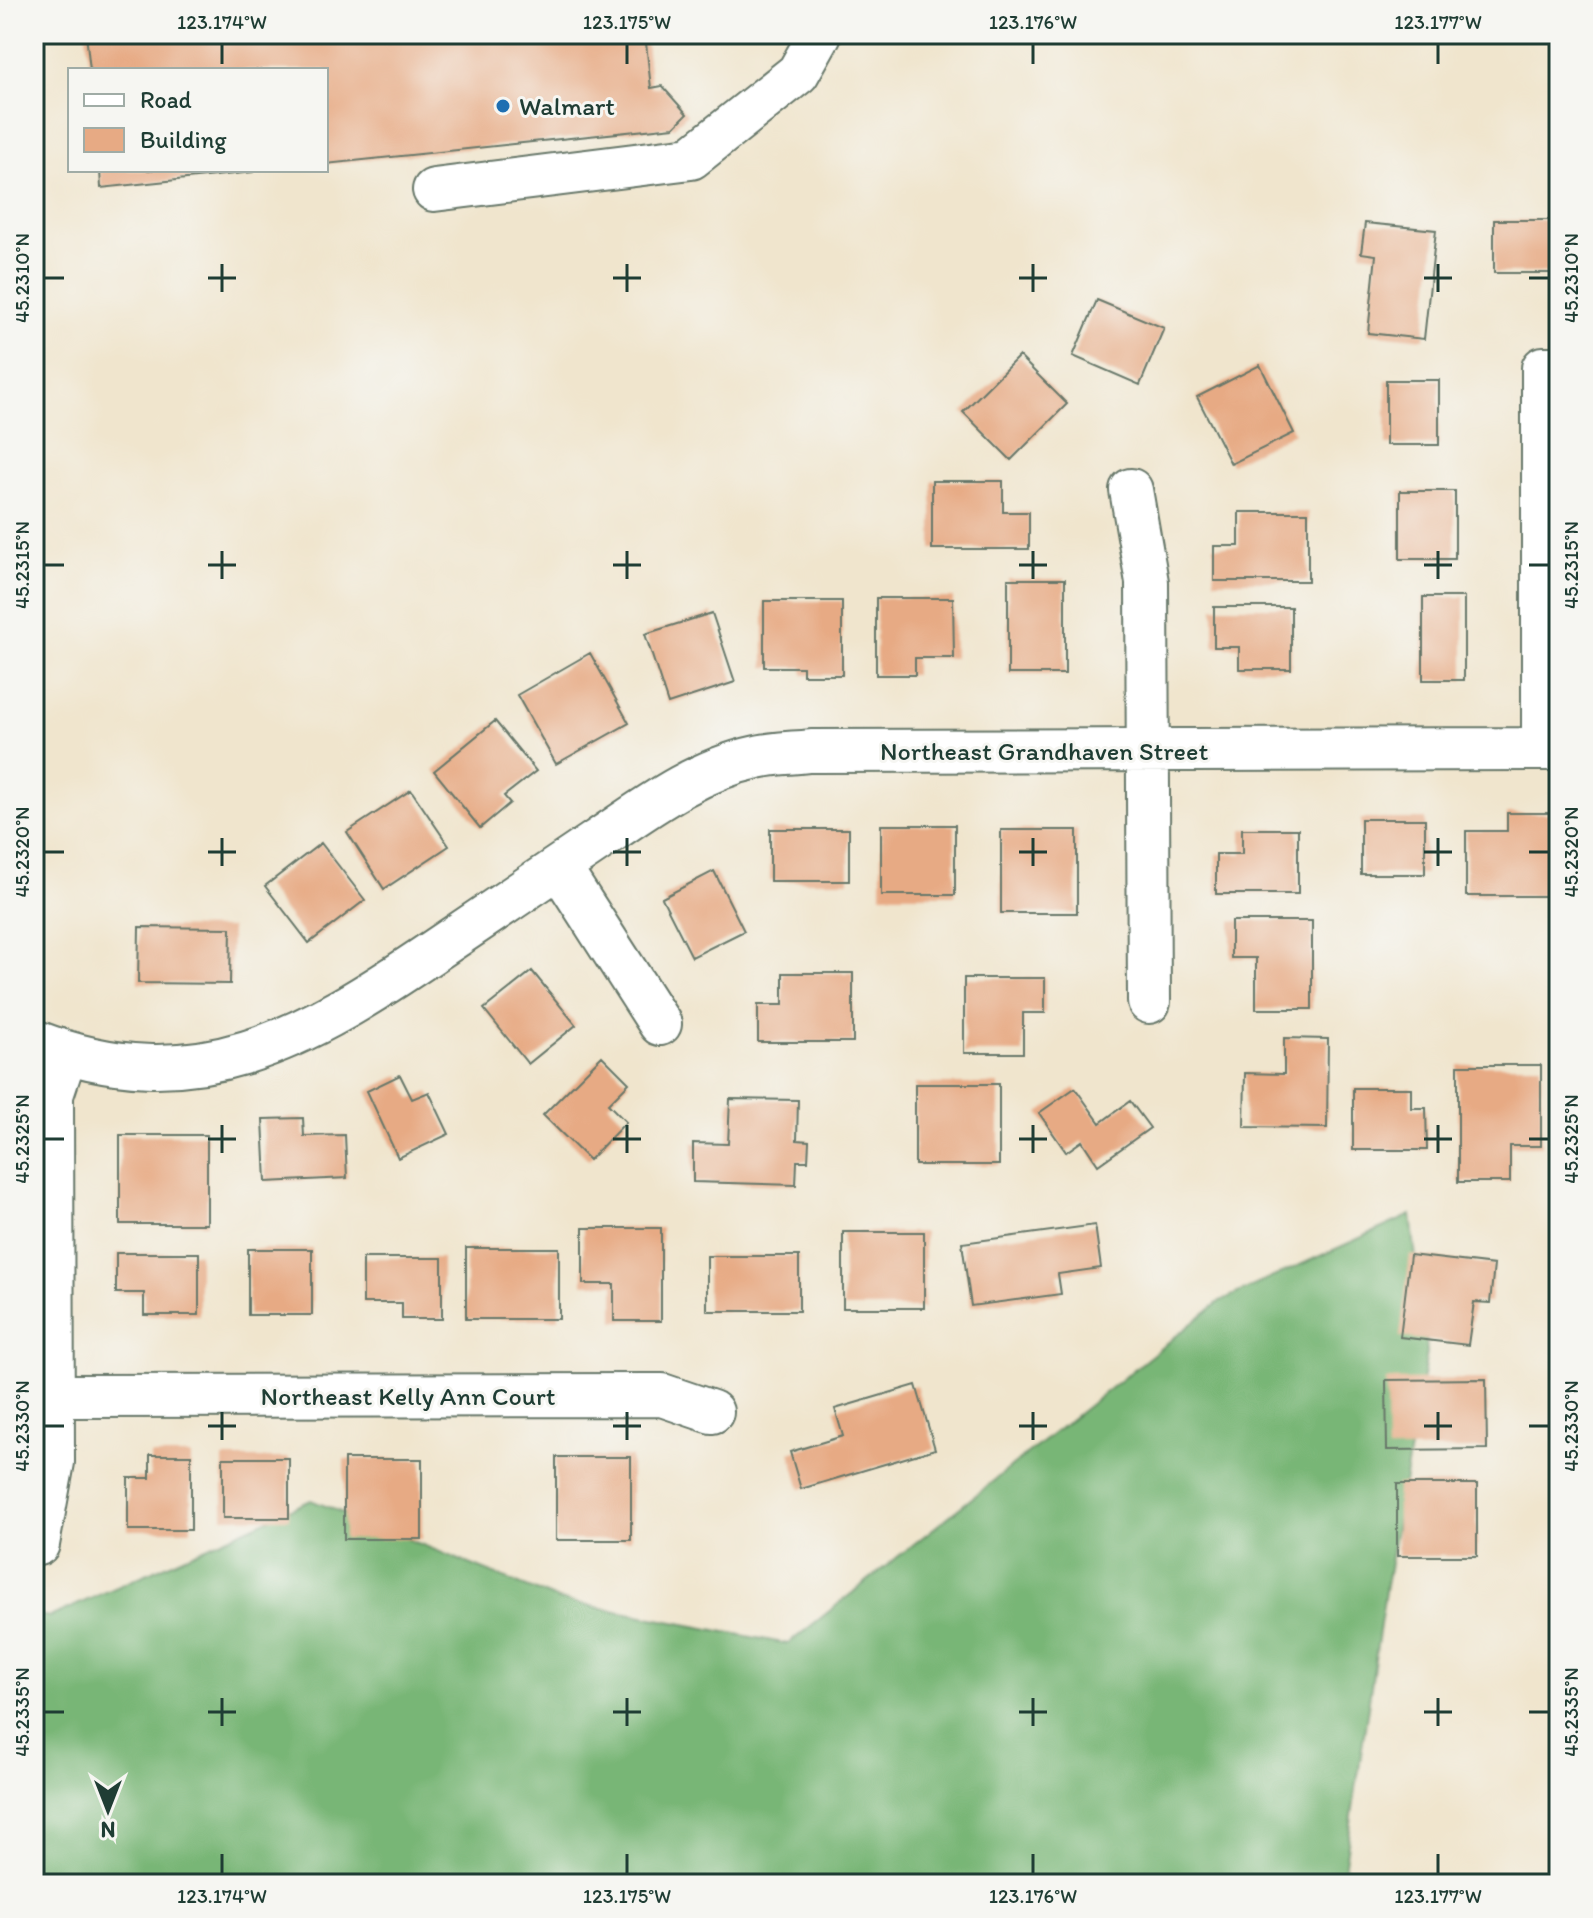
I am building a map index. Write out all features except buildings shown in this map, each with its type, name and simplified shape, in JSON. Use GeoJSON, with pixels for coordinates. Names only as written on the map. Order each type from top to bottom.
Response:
{"type":"FeatureCollection","features":[{"type":"Feature","properties":{"kind":"street"},"geometry":{"type":"LineString","coordinates":[[434,190],[691,158],[798,73],[820,34]]}},
{"type":"Feature","properties":{"kind":"street"},"geometry":{"type":"LineString","coordinates":[[1551,749],[1543,368],[1559,368]]}},
{"type":"Feature","properties":{"kind":"street"},"geometry":{"type":"LineString","coordinates":[[1131,490],[1147,582],[1149,1002]]}},
{"type":"Feature","properties":{"kind":"street","name":"Northeast Grandhaven Street"},"geometry":{"type":"LineString","coordinates":[[50,1047],[125,1065],[212,1062],[290,1039],[356,1004],[671,791],[756,757],[811,751],[1551,749]]}},
{"type":"Feature","properties":{"kind":"street"},"geometry":{"type":"LineString","coordinates":[[559,867],[660,1024]]}},
{"type":"Feature","properties":{"kind":"street"},"geometry":{"type":"LineString","coordinates":[[38,1544],[53,1462],[50,1047]]}},
{"type":"Feature","properties":{"kind":"street","name":"Northeast Kelly Ann Court"},"geometry":{"type":"LineString","coordinates":[[53,1396],[662,1395],[712,1412]]}},
{"type":"Feature","properties":{"kind":"green space"},"geometry":{"type":"Polygon","coordinates":[[[1411,1215],[1427,1353],[1385,1591],[1342,1884],[34,1884],[34,1614],[50,1617],[311,1500],[559,1600],[788,1644],[1220,1301],[1411,1215]]]}},
{"type":"Feature","properties":{"kind":"place","name":"Walmart"},"geometry":{"type":"Point","coordinates":[503,106]}}]}
